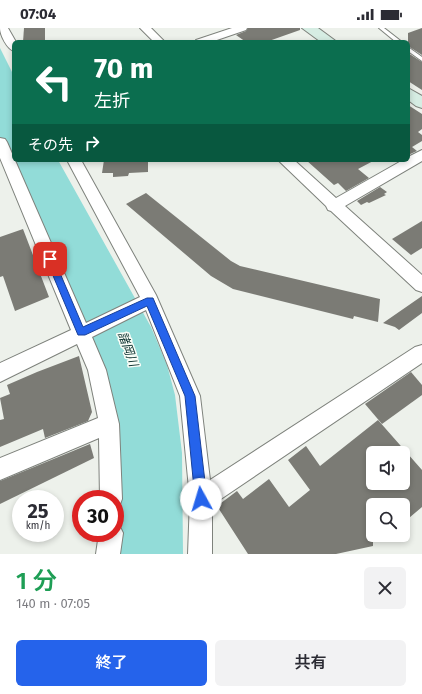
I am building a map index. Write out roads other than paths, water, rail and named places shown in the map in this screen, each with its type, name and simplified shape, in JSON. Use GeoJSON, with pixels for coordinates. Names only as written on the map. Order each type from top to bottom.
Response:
{"type":"FeatureCollection","features":[{"type":"Feature","properties":{"kind":"street"},"geometry":{"type":"LineString","coordinates":[[3,28],[12,44]]}},
{"type":"Feature","properties":{"kind":"street"},"geometry":{"type":"LineString","coordinates":[[145,28],[158,40]]}},
{"type":"Feature","properties":{"kind":"street"},"geometry":{"type":"LineString","coordinates":[[206,40],[242,28]]}},
{"type":"Feature","properties":{"kind":"street"},"geometry":{"type":"LineString","coordinates":[[309,28],[327,40]]}},
{"type":"Feature","properties":{"kind":"street"},"geometry":{"type":"LineString","coordinates":[[410,94],[422,102]]}},
{"type":"Feature","properties":{"kind":"street"},"geometry":{"type":"LineString","coordinates":[[0,142],[97,370],[109,424],[112,490]]}},
{"type":"Feature","properties":{"kind":"street"},"geometry":{"type":"LineString","coordinates":[[410,162],[422,155]]}},
{"type":"Feature","properties":{"kind":"street"},"geometry":{"type":"LineString","coordinates":[[75,162],[150,300],[190,396],[201,499],[200,554]]}},
{"type":"Feature","properties":{"kind":"street"},"geometry":{"type":"LineString","coordinates":[[287,162],[333,206],[422,285]]}},
{"type":"Feature","properties":{"kind":"street"},"geometry":{"type":"LineString","coordinates":[[333,206],[410,162]]}},
{"type":"Feature","properties":{"kind":"street"},"geometry":{"type":"LineString","coordinates":[[0,373],[81,332],[150,300]]}},
{"type":"Feature","properties":{"kind":"street"},"geometry":{"type":"LineString","coordinates":[[201,499],[422,353]]}},
{"type":"Feature","properties":{"kind":"street"},"geometry":{"type":"LineString","coordinates":[[0,469],[109,424]]}},
{"type":"Feature","properties":{"kind":"street"},"geometry":{"type":"LineString","coordinates":[[108,554],[110,542]]}},
{"type":"Feature","properties":{"kind":"lane"},"geometry":{"type":"LineString","coordinates":[[381,28],[396,40]]}},
{"type":"Feature","properties":{"kind":"lane"},"geometry":{"type":"LineString","coordinates":[[410,50],[422,59]]}},
{"type":"Feature","properties":{"kind":"water","name":"諸岡川"},"geometry":{"type":"Polygon","coordinates":[[[0,48],[12,72],[12,162],[59,162],[151,327],[167,365],[175,395],[182,453],[183,554],[110,554],[113,542],[124,542],[124,490],[117,490],[117,480],[87,332],[87,324],[0,137],[0,48]]]}}]}
